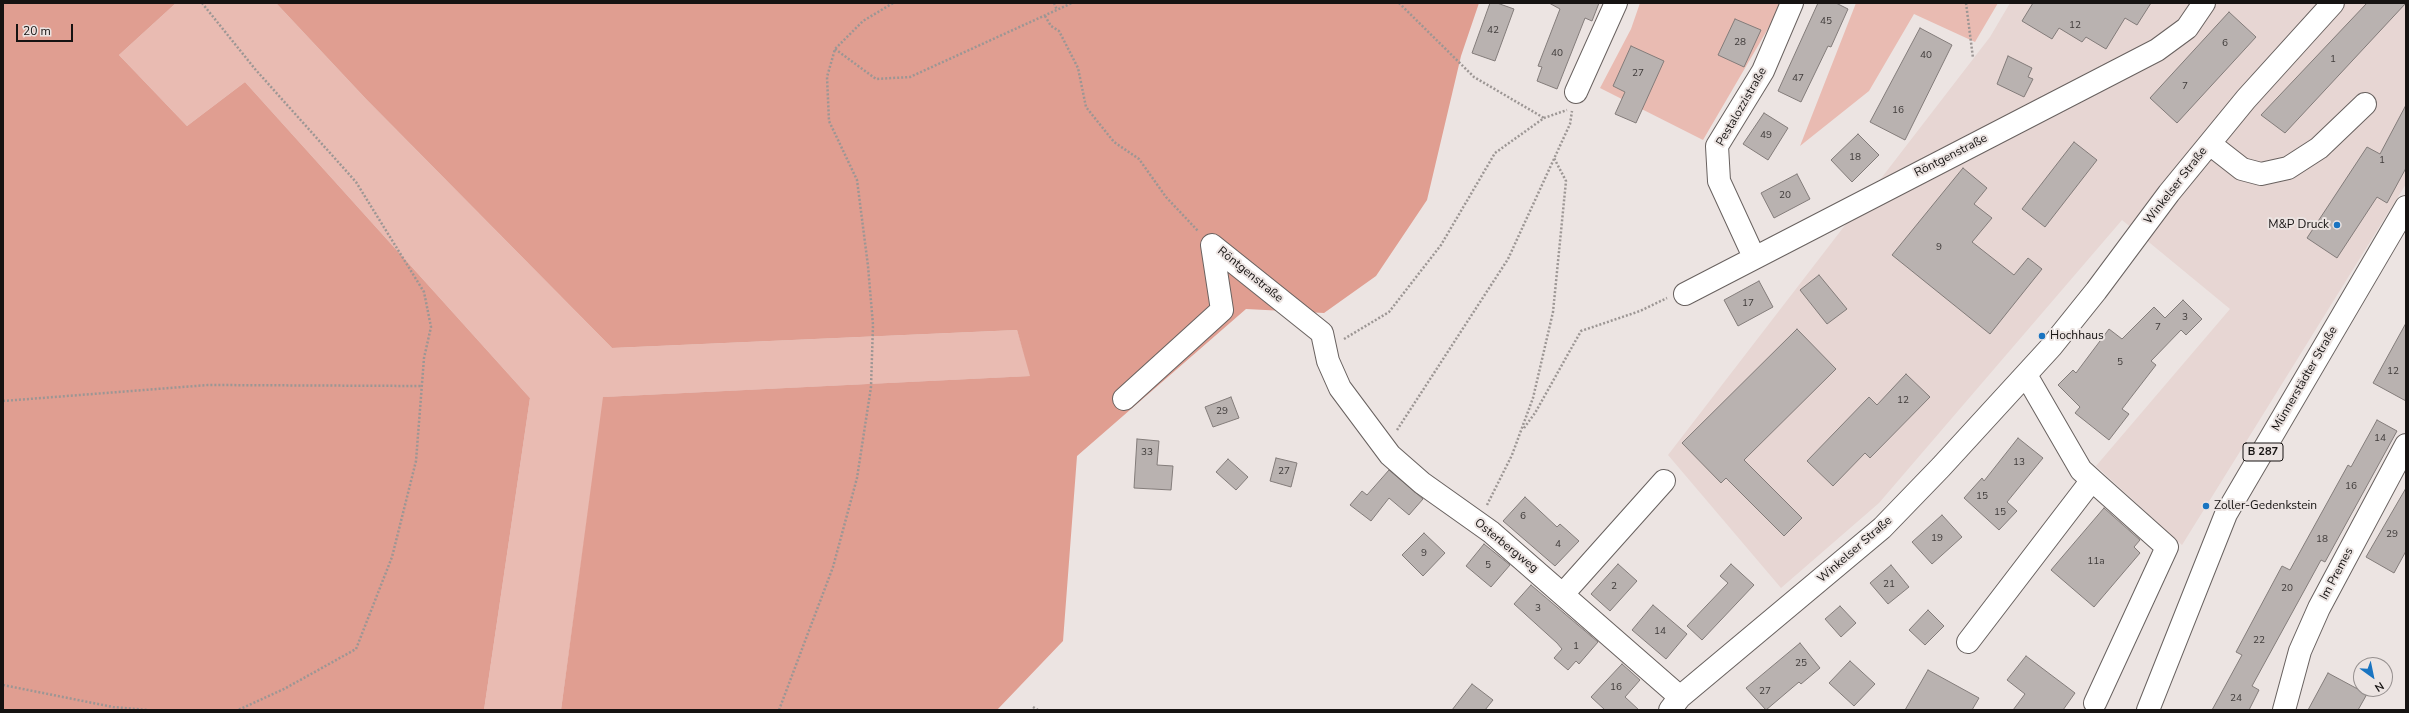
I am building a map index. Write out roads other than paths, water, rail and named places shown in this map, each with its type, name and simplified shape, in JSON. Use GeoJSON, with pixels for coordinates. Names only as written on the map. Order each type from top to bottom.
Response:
{"type":"FeatureCollection","features":[{"type":"Feature","properties":{"kind":"street"},"geometry":{"type":"LineString","coordinates":[[1576,92],[1616,3]]}},
{"type":"Feature","properties":{"kind":"street","name":"Pestalozzistraße"},"geometry":{"type":"LineString","coordinates":[[1754,257],[1719,181],[1717,146],[1763,71],[1792,3]]}},
{"type":"Feature","properties":{"kind":"street","name":"Röntgenstraße"},"geometry":{"type":"LineString","coordinates":[[1678,295],[2157,50],[2186,28],[2204,3]]}},
{"type":"Feature","properties":{"kind":"street","name":"Winkelser Straße"},"geometry":{"type":"LineString","coordinates":[[1675,704],[1882,528],[1941,468],[2026,375],[2096,291],[2169,194],[2246,99],[2333,3]]}},
{"type":"Feature","properties":{"kind":"street"},"geometry":{"type":"LineString","coordinates":[[2210,144],[2242,169],[2261,174],[2288,168],[2319,148],[2365,104]]}},
{"type":"Feature","properties":{"kind":"street","name":"Münnerstädter Straße"},"geometry":{"type":"LineString","coordinates":[[2148,710],[2226,514],[2406,207]]}},
{"type":"Feature","properties":{"kind":"street","name":"Röntgenstraße"},"geometry":{"type":"LineString","coordinates":[[1124,399],[1222,310],[1212,245],[1322,334],[1328,361],[1340,388]]}},
{"type":"Feature","properties":{"kind":"street"},"geometry":{"type":"LineString","coordinates":[[2026,375],[2081,470],[2167,547],[2095,704]]}},
{"type":"Feature","properties":{"kind":"street","name":"Osterbergweg"},"geometry":{"type":"LineString","coordinates":[[1340,388],[1385,449],[1422,483],[1478,523],[1563,594],[1675,704]]}},
{"type":"Feature","properties":{"kind":"street","name":"Im Premes"},"geometry":{"type":"LineString","coordinates":[[2284,710],[2300,651],[2319,608],[2406,445]]}},
{"type":"Feature","properties":{"kind":"street"},"geometry":{"type":"LineString","coordinates":[[1968,642],[2092,480]]}},
{"type":"Feature","properties":{"kind":"street"},"geometry":{"type":"LineString","coordinates":[[1563,594],[1664,481]]}},
{"type":"Feature","properties":{"kind":"place","name":"M&P Druck"},"geometry":{"type":"Point","coordinates":[2337,225]}},
{"type":"Feature","properties":{"kind":"place","name":"Hochhaus"},"geometry":{"type":"Point","coordinates":[2042,336]}},
{"type":"Feature","properties":{"kind":"place","name":"Zoller-Gedenkstein"},"geometry":{"type":"Point","coordinates":[2206,506]}}]}
